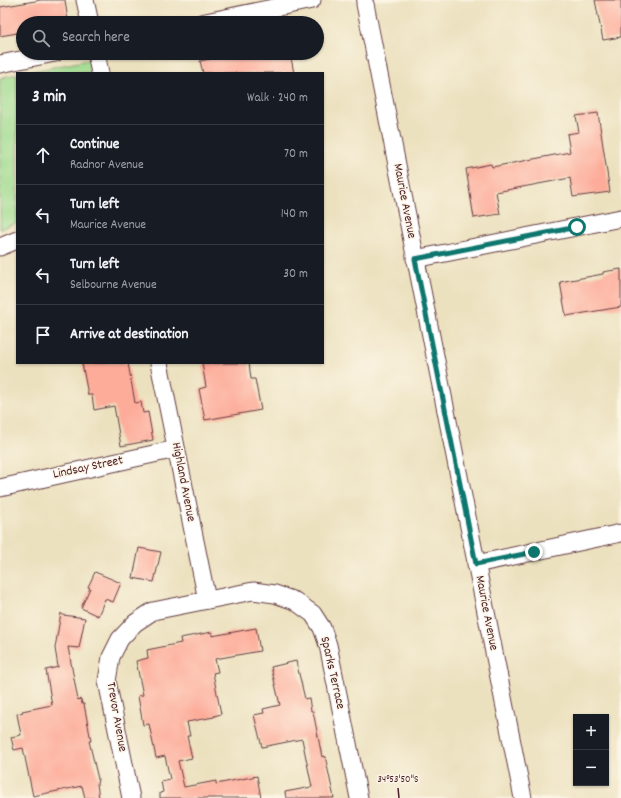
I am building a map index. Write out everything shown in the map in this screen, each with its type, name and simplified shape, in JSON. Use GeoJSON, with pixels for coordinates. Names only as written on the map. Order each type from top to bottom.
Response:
{"type":"FeatureCollection","features":[{"type":"Feature","properties":{"kind":"street"},"geometry":{"type":"LineString","coordinates":[[86,0],[89,16]]}},
{"type":"Feature","properties":{"kind":"street"},"geometry":{"type":"LineString","coordinates":[[235,16],[312,0]]}},
{"type":"Feature","properties":{"kind":"street","name":"Maurice Avenue"},"geometry":{"type":"LineString","coordinates":[[363,1],[523,798]]}},
{"type":"Feature","properties":{"kind":"street"},"geometry":{"type":"LineString","coordinates":[[0,64],[20,60]]}},
{"type":"Feature","properties":{"kind":"street"},"geometry":{"type":"LineString","coordinates":[[97,60],[100,72]]}},
{"type":"Feature","properties":{"kind":"street"},"geometry":{"type":"LineString","coordinates":[[415,259],[621,218]]}},
{"type":"Feature","properties":{"kind":"street"},"geometry":{"type":"LineString","coordinates":[[0,247],[16,240]]}},
{"type":"Feature","properties":{"kind":"street","name":"Highland Avenue"},"geometry":{"type":"LineString","coordinates":[[159,364],[207,600]]}},
{"type":"Feature","properties":{"kind":"street","name":"Lindsay Street"},"geometry":{"type":"LineString","coordinates":[[0,488],[176,449]]}},
{"type":"Feature","properties":{"kind":"street"},"geometry":{"type":"LineString","coordinates":[[476,564],[621,533]]}},
{"type":"Feature","properties":{"kind":"street","name":"Sparks Terrace"},"geometry":{"type":"LineString","coordinates":[[207,600],[253,591],[275,594],[295,601],[312,614],[322,628],[328,645],[359,798]]}},
{"type":"Feature","properties":{"kind":"street","name":"Trevor Avenue"},"geometry":{"type":"LineString","coordinates":[[131,798],[107,681],[111,657],[120,639],[135,623],[153,611],[207,600]]}},
{"type":"Feature","properties":{"kind":"green space"},"geometry":{"type":"Polygon","coordinates":[[[88,60],[91,72],[29,72],[88,60]]]}},
{"type":"Feature","properties":{"kind":"green space"},"geometry":{"type":"Polygon","coordinates":[[[16,74],[16,223],[0,229],[0,78],[16,74]]]}},
{"type":"Feature","properties":{"kind":"building"},"geometry":{"type":"Polygon","coordinates":[[[41,0],[65,0],[67,16],[16,16],[16,33],[0,36],[0,7],[41,0]]]}},
{"type":"Feature","properties":{"kind":"building"},"geometry":{"type":"Polygon","coordinates":[[[595,0],[621,0],[621,37],[603,40],[595,0]]]}},
{"type":"Feature","properties":{"kind":"building"},"geometry":{"type":"Polygon","coordinates":[[[291,60],[294,72],[203,72],[200,61],[291,60]]]}},
{"type":"Feature","properties":{"kind":"building"},"geometry":{"type":"Polygon","coordinates":[[[598,113],[610,192],[573,197],[570,178],[496,192],[500,214],[474,218],[466,169],[491,164],[492,167],[570,152],[567,134],[579,132],[576,116],[598,113]]]}},
{"type":"Feature","properties":{"kind":"building"},"geometry":{"type":"Polygon","coordinates":[[[621,269],[621,307],[566,316],[560,282],[621,269]]]}},
{"type":"Feature","properties":{"kind":"building"},"geometry":{"type":"Polygon","coordinates":[[[82,364],[128,364],[135,403],[141,402],[143,413],[148,412],[153,440],[121,446],[114,406],[94,410],[92,395],[88,395],[82,364]]]}},
{"type":"Feature","properties":{"kind":"building"},"geometry":{"type":"Polygon","coordinates":[[[202,364],[249,364],[251,379],[255,379],[261,410],[205,420],[199,389],[206,387],[202,364]]]}},
{"type":"Feature","properties":{"kind":"building"},"geometry":{"type":"Polygon","coordinates":[[[139,548],[161,552],[154,582],[133,578],[139,548]]]}},
{"type":"Feature","properties":{"kind":"building"},"geometry":{"type":"Polygon","coordinates":[[[95,572],[121,583],[113,602],[105,599],[98,616],[81,608],[95,572]]]}},
{"type":"Feature","properties":{"kind":"building"},"geometry":{"type":"Polygon","coordinates":[[[61,613],[63,615],[85,618],[79,648],[68,647],[78,700],[81,699],[82,704],[84,704],[91,741],[89,741],[98,779],[97,784],[99,798],[85,798],[82,786],[33,796],[23,748],[14,750],[11,737],[21,735],[17,714],[23,712],[22,711],[52,705],[46,670],[58,667],[55,648],[61,613]]]}},
{"type":"Feature","properties":{"kind":"building"},"geometry":{"type":"Polygon","coordinates":[[[256,628],[260,651],[215,659],[218,672],[213,673],[221,714],[214,717],[187,722],[190,736],[187,736],[192,758],[178,761],[184,787],[216,781],[216,784],[257,776],[261,798],[160,798],[160,793],[163,792],[161,781],[170,779],[165,756],[156,758],[149,724],[143,725],[138,696],[143,695],[136,661],[148,658],[147,650],[181,643],[180,638],[212,632],[212,636],[256,628]]]}},
{"type":"Feature","properties":{"kind":"building"},"geometry":{"type":"Polygon","coordinates":[[[296,661],[305,699],[309,698],[311,711],[313,711],[322,757],[325,756],[334,798],[286,798],[285,792],[312,787],[302,739],[262,747],[254,715],[264,713],[263,709],[280,705],[271,667],[296,661]]]}},
{"type":"Feature","properties":{"kind":"route"},"geometry":{"type":"LineString","coordinates":[[534,552],[476,564],[415,259],[577,227]]}}]}
